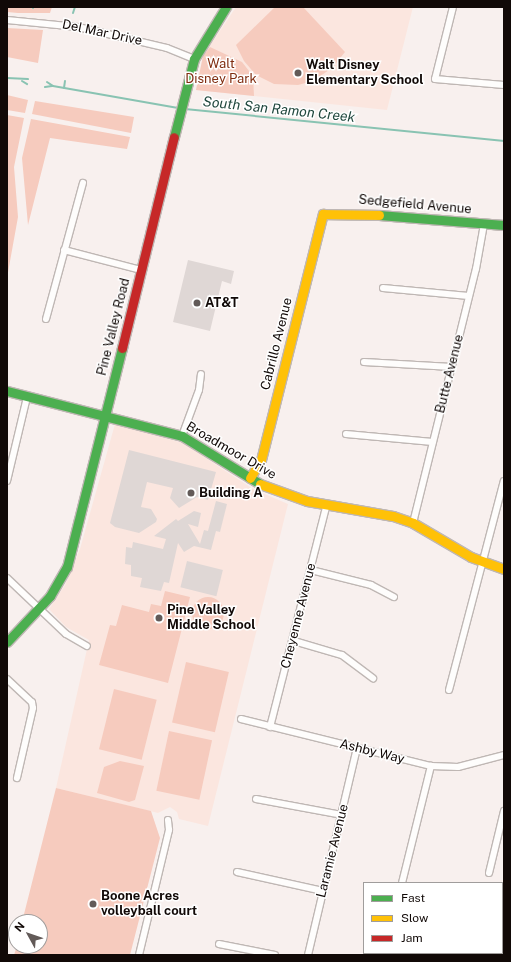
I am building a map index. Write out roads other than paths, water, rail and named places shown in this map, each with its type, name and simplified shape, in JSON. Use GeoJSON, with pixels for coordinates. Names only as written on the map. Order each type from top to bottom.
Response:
{"type":"FeatureCollection","features":[{"type":"Feature","properties":{"kind":"street","name":"Pine Valley Road"},"geometry":{"type":"LineString","coordinates":[[7,642],[40,608],[67,567],[179,114],[194,59],[226,7]]}},
{"type":"Feature","properties":{"kind":"street"},"geometry":{"type":"LineString","coordinates":[[453,7],[435,79],[504,85]]}},
{"type":"Feature","properties":{"kind":"street","name":"Del Mar Drive"},"geometry":{"type":"LineString","coordinates":[[7,20],[78,27],[167,48],[194,59]]}},
{"type":"Feature","properties":{"kind":"street"},"geometry":{"type":"LineString","coordinates":[[46,319],[83,183]]}},
{"type":"Feature","properties":{"kind":"street","name":"Sedgefield Avenue"},"geometry":{"type":"LineString","coordinates":[[323,214],[341,212],[504,225]]}},
{"type":"Feature","properties":{"kind":"street","name":"Cabrillo Avenue"},"geometry":{"type":"LineString","coordinates":[[250,478],[261,460],[323,214]]}},
{"type":"Feature","properties":{"kind":"street","name":"Butte Avenue"},"geometry":{"type":"LineString","coordinates":[[413,523],[469,296],[484,224]]}},
{"type":"Feature","properties":{"kind":"street"},"geometry":{"type":"LineString","coordinates":[[64,250],[141,270]]}},
{"type":"Feature","properties":{"kind":"street"},"geometry":{"type":"LineString","coordinates":[[383,288],[469,296]]}},
{"type":"Feature","properties":{"kind":"street"},"geometry":{"type":"LineString","coordinates":[[364,362],[452,366]]}},
{"type":"Feature","properties":{"kind":"street"},"geometry":{"type":"LineString","coordinates":[[182,436],[199,390],[201,374]]}},
{"type":"Feature","properties":{"kind":"street","name":"Broadmoor Drive"},"geometry":{"type":"LineString","coordinates":[[7,391],[182,436],[250,478],[283,494],[327,504],[374,510],[413,523],[482,562],[504,569]]}},
{"type":"Feature","properties":{"kind":"street"},"geometry":{"type":"LineString","coordinates":[[7,481],[27,397]]}},
{"type":"Feature","properties":{"kind":"street"},"geometry":{"type":"LineString","coordinates":[[346,434],[434,442]]}},
{"type":"Feature","properties":{"kind":"street"},"geometry":{"type":"LineString","coordinates":[[449,690],[504,481]]}},
{"type":"Feature","properties":{"kind":"street","name":"Cheyenne Avenue"},"geometry":{"type":"LineString","coordinates":[[270,727],[294,641],[327,504]]}},
{"type":"Feature","properties":{"kind":"street"},"geometry":{"type":"LineString","coordinates":[[311,570],[370,585],[394,597]]}},
{"type":"Feature","properties":{"kind":"street"},"geometry":{"type":"LineString","coordinates":[[7,578],[66,634],[87,646]]}},
{"type":"Feature","properties":{"kind":"street"},"geometry":{"type":"LineString","coordinates":[[294,641],[342,655],[373,678]]}},
{"type":"Feature","properties":{"kind":"street"},"geometry":{"type":"LineString","coordinates":[[7,678],[32,702],[33,708],[17,778]]}},
{"type":"Feature","properties":{"kind":"street","name":"Ashby Way"},"geometry":{"type":"LineString","coordinates":[[241,719],[431,766],[458,767],[504,755]]}},
{"type":"Feature","properties":{"kind":"street","name":"Laramie Avenue"},"geometry":{"type":"LineString","coordinates":[[308,955],[357,748]]}},
{"type":"Feature","properties":{"kind":"street"},"geometry":{"type":"LineString","coordinates":[[402,882],[431,766]]}},
{"type":"Feature","properties":{"kind":"street"},"geometry":{"type":"LineString","coordinates":[[256,799],[342,815]]}},
{"type":"Feature","properties":{"kind":"street"},"geometry":{"type":"LineString","coordinates":[[489,872],[504,811]]}},
{"type":"Feature","properties":{"kind":"street"},"geometry":{"type":"LineString","coordinates":[[139,955],[169,830],[168,820]]}},
{"type":"Feature","properties":{"kind":"street"},"geometry":{"type":"LineString","coordinates":[[237,872],[323,891]]}},
{"type":"Feature","properties":{"kind":"street"},"geometry":{"type":"LineString","coordinates":[[219,944],[275,955]]}},
{"type":"Feature","properties":{"kind":"waterway"},"geometry":{"type":"LineString","coordinates":[[73,13],[75,7]]}},
{"type":"Feature","properties":{"kind":"waterway","name":"South San Ramon Creek"},"geometry":{"type":"LineString","coordinates":[[7,78],[28,79]]}},
{"type":"Feature","properties":{"kind":"waterway","name":"South San Ramon Creek"},"geometry":{"type":"LineString","coordinates":[[22,81],[27,84]]}},
{"type":"Feature","properties":{"kind":"waterway","name":"South San Ramon Creek"},"geometry":{"type":"LineString","coordinates":[[64,88],[65,81]]}},
{"type":"Feature","properties":{"kind":"waterway","name":"South San Ramon Creek"},"geometry":{"type":"LineString","coordinates":[[47,82],[53,86],[178,108]]}},
{"type":"Feature","properties":{"kind":"waterway","name":"South San Ramon Creek"},"geometry":{"type":"LineString","coordinates":[[45,87],[52,86]]}},
{"type":"Feature","properties":{"kind":"waterway","name":"South San Ramon Creek"},"geometry":{"type":"LineString","coordinates":[[185,109],[504,141]]}},
{"type":"Feature","properties":{"kind":"place","name":"Walt Disney Elementary School"},"geometry":{"type":"Point","coordinates":[298,73]}},
{"type":"Feature","properties":{"kind":"place","name":"AT&T"},"geometry":{"type":"Point","coordinates":[197,303]}},
{"type":"Feature","properties":{"kind":"place","name":"Building A"},"geometry":{"type":"Point","coordinates":[191,493]}},
{"type":"Feature","properties":{"kind":"place","name":"Pine Valley Middle School"},"geometry":{"type":"Point","coordinates":[159,618]}},
{"type":"Feature","properties":{"kind":"place","name":"Boone Acres volleyball court"},"geometry":{"type":"Point","coordinates":[93,904]}},
{"type":"Feature","properties":{"kind":"park label","name":"Walt Disney Park"},"geometry":{"type":"Point","coordinates":[221,72]}}]}
